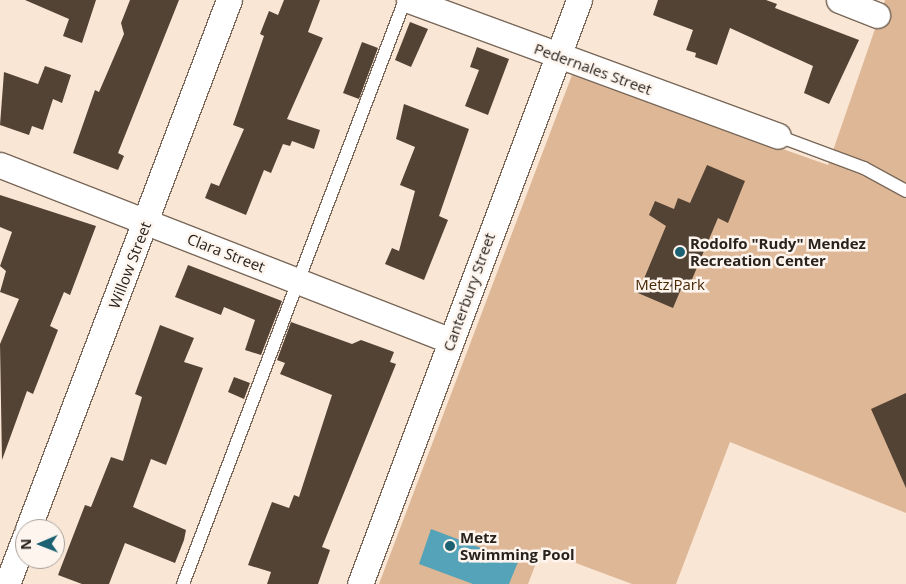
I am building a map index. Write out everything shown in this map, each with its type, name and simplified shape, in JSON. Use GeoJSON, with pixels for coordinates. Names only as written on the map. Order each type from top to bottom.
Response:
{"type":"FeatureCollection","features":[{"type":"Feature","properties":{"kind":"street","name":"Willow Street"},"geometry":{"type":"LineString","coordinates":[[32,519],[229,0]]}},
{"type":"Feature","properties":{"kind":"street","name":"Pedernales Street"},"geometry":{"type":"LineString","coordinates":[[409,0],[556,56],[778,136]]}},
{"type":"Feature","properties":{"kind":"street","name":"Canterbury Street"},"geometry":{"type":"LineString","coordinates":[[360,584],[556,56],[579,0]]}},
{"type":"Feature","properties":{"kind":"street"},"geometry":{"type":"LineString","coordinates":[[839,0],[878,15]]}},
{"type":"Feature","properties":{"kind":"street","name":"Clara Street"},"geometry":{"type":"LineString","coordinates":[[0,165],[299,280],[451,341]]}},
{"type":"Feature","properties":{"kind":"street"},"geometry":{"type":"LineString","coordinates":[[7,584],[15,563]]}},
{"type":"Feature","properties":{"kind":"lane"},"geometry":{"type":"LineString","coordinates":[[183,584],[405,0]]}},
{"type":"Feature","properties":{"kind":"lane"},"geometry":{"type":"LineString","coordinates":[[778,136],[864,168],[906,191]]}},
{"type":"Feature","properties":{"kind":"green space","name":"Metz Park"},"geometry":{"type":"Polygon","coordinates":[[[885,0],[906,0],[906,513],[730,442],[676,584],[632,584],[541,550],[528,584],[379,584],[572,75],[828,165],[885,0]]]}},
{"type":"Feature","properties":{"kind":"water","name":"Metz Swimming Pool"},"geometry":{"type":"Polygon","coordinates":[[[431,529],[518,562],[509,584],[473,584],[419,564],[431,529]]]}},
{"type":"Feature","properties":{"kind":"building"},"geometry":{"type":"Polygon","coordinates":[[[25,0],[96,0],[82,43],[63,36],[69,19],[25,0]]]}},
{"type":"Feature","properties":{"kind":"building"},"geometry":{"type":"Polygon","coordinates":[[[130,0],[179,0],[118,153],[124,156],[118,170],[73,153],[95,90],[99,92],[124,34],[121,23],[130,0]]]}},
{"type":"Feature","properties":{"kind":"building"},"geometry":{"type":"Polygon","coordinates":[[[284,0],[320,0],[308,32],[323,38],[287,119],[320,130],[314,149],[292,141],[290,146],[283,144],[271,173],[264,170],[246,215],[205,198],[211,183],[219,186],[244,129],[233,125],[264,36],[260,34],[269,11],[278,15],[284,0]]]}},
{"type":"Feature","properties":{"kind":"building"},"geometry":{"type":"Polygon","coordinates":[[[658,0],[766,0],[777,4],[775,8],[859,40],[829,104],[804,93],[813,66],[730,28],[717,65],[695,57],[696,53],[686,50],[693,30],[653,15],[658,0]]]}},
{"type":"Feature","properties":{"kind":"building"},"geometry":{"type":"Polygon","coordinates":[[[410,22],[428,29],[411,67],[395,60],[410,22]]]}},
{"type":"Feature","properties":{"kind":"building"},"geometry":{"type":"Polygon","coordinates":[[[362,42],[378,48],[359,99],[343,93],[362,42]]]}},
{"type":"Feature","properties":{"kind":"building"},"geometry":{"type":"Polygon","coordinates":[[[477,47],[509,59],[488,115],[465,106],[479,70],[470,67],[477,47]]]}},
{"type":"Feature","properties":{"kind":"building"},"geometry":{"type":"Polygon","coordinates":[[[45,66],[71,75],[62,103],[53,99],[43,130],[32,126],[29,135],[0,125],[4,72],[38,84],[45,66]]]}},
{"type":"Feature","properties":{"kind":"building"},"geometry":{"type":"Polygon","coordinates":[[[404,104],[469,129],[439,216],[448,220],[424,280],[385,264],[392,248],[399,251],[415,191],[400,185],[415,147],[396,139],[404,104]]]}},
{"type":"Feature","properties":{"kind":"building","name":"Rodolfo \"Rudy\" Mendez Recreation Center"},"geometry":{"type":"Polygon","coordinates":[[[707,165],[745,181],[728,223],[718,218],[690,284],[684,282],[673,308],[638,293],[666,226],[649,215],[655,201],[674,209],[678,198],[690,203],[707,165]]]}},
{"type":"Feature","properties":{"kind":"building"},"geometry":{"type":"Polygon","coordinates":[[[0,195],[96,226],[70,295],[64,292],[50,326],[58,330],[33,394],[27,391],[2,460],[0,344],[19,299],[0,292],[6,271],[0,266],[12,232],[0,227],[0,195]]]}},
{"type":"Feature","properties":{"kind":"building"},"geometry":{"type":"Polygon","coordinates":[[[188,265],[282,301],[261,355],[245,350],[255,320],[224,307],[221,315],[175,297],[188,265]]]}},
{"type":"Feature","properties":{"kind":"building"},"geometry":{"type":"Polygon","coordinates":[[[291,322],[352,344],[361,340],[394,352],[390,362],[396,364],[322,547],[330,550],[318,584],[267,584],[271,572],[248,565],[272,502],[289,508],[294,495],[299,497],[332,395],[280,374],[285,363],[277,360],[291,322]]]}},
{"type":"Feature","properties":{"kind":"building"},"geometry":{"type":"Polygon","coordinates":[[[160,325],[194,338],[184,362],[203,368],[166,465],[151,459],[133,507],[186,530],[184,540],[175,563],[125,543],[109,584],[82,584],[58,575],[60,569],[65,569],[65,557],[85,505],[91,507],[111,457],[123,461],[142,397],[135,394],[160,325]]]}},
{"type":"Feature","properties":{"kind":"building"},"geometry":{"type":"Polygon","coordinates":[[[234,377],[250,383],[244,399],[228,392],[234,377]]]}},
{"type":"Feature","properties":{"kind":"building"},"geometry":{"type":"Polygon","coordinates":[[[906,393],[906,488],[871,409],[906,393]]]}},
{"type":"Feature","properties":{"kind":"place","name":"Rodolfo \"Rudy\" Mendez Recreation Center"},"geometry":{"type":"Point","coordinates":[680,252]}},
{"type":"Feature","properties":{"kind":"place","name":"Metz Swimming Pool"},"geometry":{"type":"Point","coordinates":[450,546]}}]}
